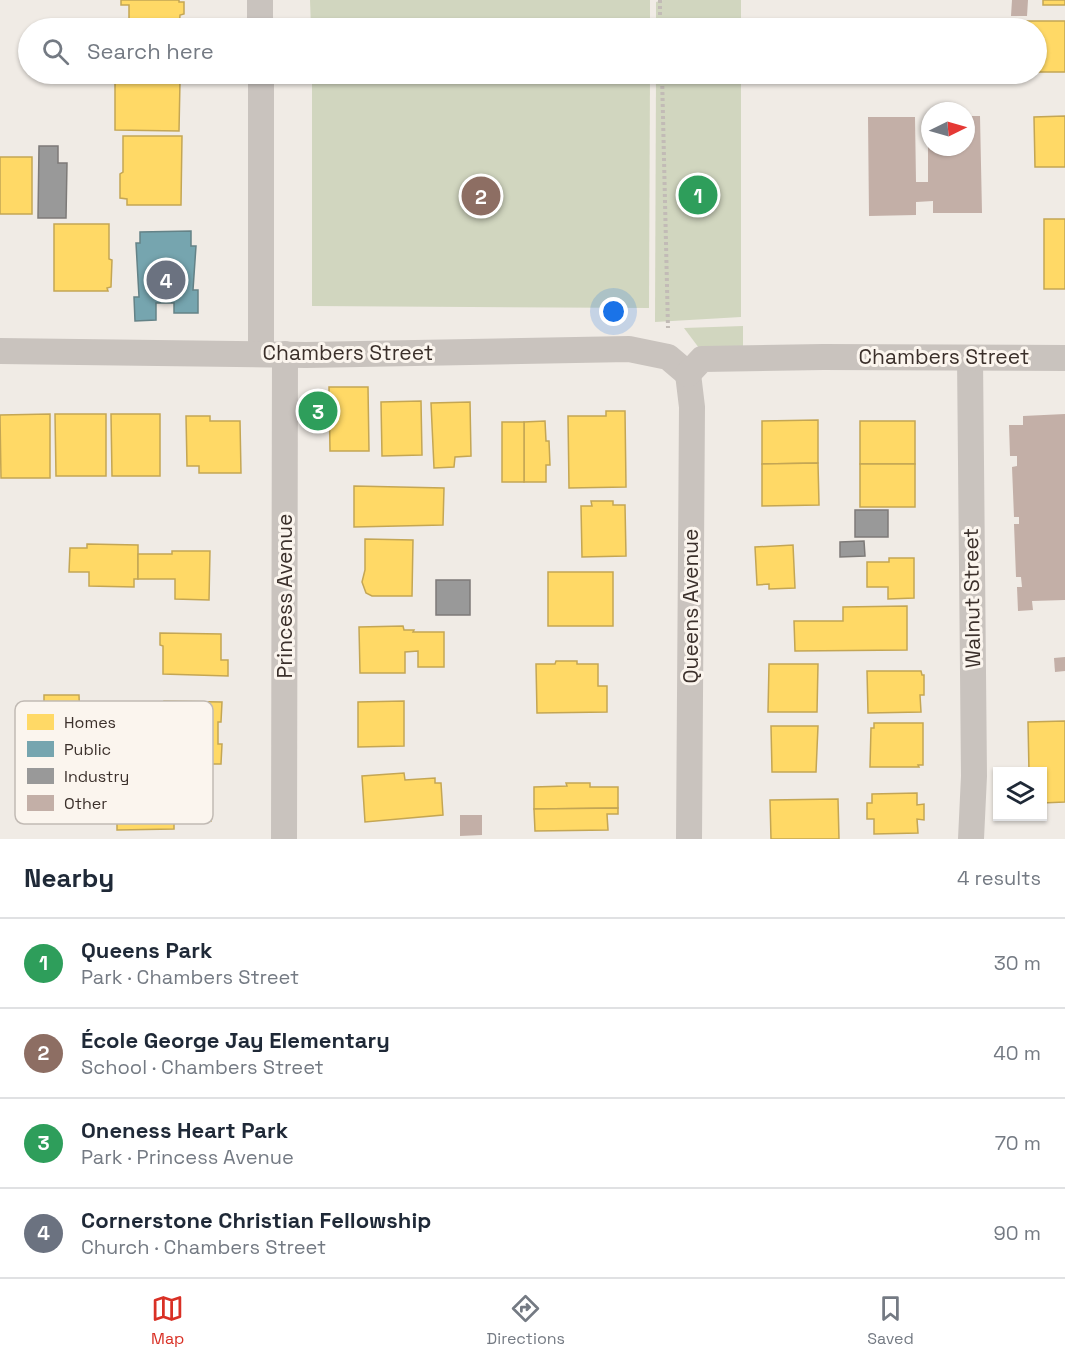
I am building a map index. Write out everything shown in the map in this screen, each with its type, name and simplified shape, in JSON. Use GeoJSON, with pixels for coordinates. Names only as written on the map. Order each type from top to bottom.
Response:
{"type":"FeatureCollection","features":[{"type":"Feature","properties":{"kind":"street"},"geometry":{"type":"LineString","coordinates":[[260,0],[260,18]]}},
{"type":"Feature","properties":{"kind":"street","name":"Princess Avenue"},"geometry":{"type":"LineString","coordinates":[[261,84],[273,354],[284,839]]}},
{"type":"Feature","properties":{"kind":"street","name":"Chambers Street"},"geometry":{"type":"LineString","coordinates":[[0,351],[273,354],[629,349],[668,357],[688,374],[702,359],[1065,358]]}},
{"type":"Feature","properties":{"kind":"street","name":"Walnut Street"},"geometry":{"type":"LineString","coordinates":[[970,358],[974,776],[971,839]]}},
{"type":"Feature","properties":{"kind":"street","name":"Queens Avenue"},"geometry":{"type":"LineString","coordinates":[[688,374],[692,407],[689,839]]}},
{"type":"Feature","properties":{"kind":"path"},"geometry":{"type":"LineString","coordinates":[[660,0],[660,18]]}},
{"type":"Feature","properties":{"kind":"path"},"geometry":{"type":"LineString","coordinates":[[662,84],[668,357]]}},
{"type":"Feature","properties":{"kind":"green space"},"geometry":{"type":"Polygon","coordinates":[[[310,0],[650,0],[650,18],[311,18],[310,0]]]}},
{"type":"Feature","properties":{"kind":"green space"},"geometry":{"type":"Polygon","coordinates":[[[663,0],[741,0],[741,18],[656,18],[656,2],[663,0]]]}},
{"type":"Feature","properties":{"kind":"green space"},"geometry":{"type":"Polygon","coordinates":[[[312,84],[650,84],[649,308],[312,306],[312,84]]]}},
{"type":"Feature","properties":{"kind":"green space"},"geometry":{"type":"Polygon","coordinates":[[[656,84],[741,84],[741,317],[655,322],[656,84]]]}},
{"type":"Feature","properties":{"kind":"green space"},"geometry":{"type":"Polygon","coordinates":[[[743,326],[743,348],[699,348],[684,328],[743,326]]]}},
{"type":"Feature","properties":{"kind":"building: Homes"},"geometry":{"type":"Polygon","coordinates":[[[121,0],[179,0],[179,2],[184,2],[184,14],[180,15],[180,18],[129,18],[129,5],[121,5],[121,0]]]}},
{"type":"Feature","properties":{"kind":"building: Homes"},"geometry":{"type":"Polygon","coordinates":[[[1043,0],[1065,0],[1065,5],[1043,5],[1043,0]]]}},
{"type":"Feature","properties":{"kind":"building: Homes"},"geometry":{"type":"Polygon","coordinates":[[[1047,21],[1065,21],[1065,72],[1047,72],[1047,21]]]}},
{"type":"Feature","properties":{"kind":"building: Homes"},"geometry":{"type":"Polygon","coordinates":[[[115,84],[180,84],[179,131],[115,130],[115,84]]]}},
{"type":"Feature","properties":{"kind":"building: Homes"},"geometry":{"type":"Polygon","coordinates":[[[1065,116],[1065,167],[1035,167],[1034,117],[1065,116]]]}},
{"type":"Feature","properties":{"kind":"building: Homes"},"geometry":{"type":"Polygon","coordinates":[[[123,136],[182,136],[181,205],[127,205],[127,199],[120,198],[123,136]]]}},
{"type":"Feature","properties":{"kind":"building: Homes"},"geometry":{"type":"Polygon","coordinates":[[[0,157],[32,157],[32,214],[0,214],[0,157]]]}},
{"type":"Feature","properties":{"kind":"building: Homes"},"geometry":{"type":"Polygon","coordinates":[[[1044,219],[1065,219],[1065,289],[1044,289],[1044,219]]]}},
{"type":"Feature","properties":{"kind":"building: Homes"},"geometry":{"type":"Polygon","coordinates":[[[54,224],[109,224],[109,259],[112,260],[111,287],[107,288],[108,291],[54,291],[54,224]]]}},
{"type":"Feature","properties":{"kind":"building: Homes"},"geometry":{"type":"Polygon","coordinates":[[[329,387],[368,387],[369,451],[330,451],[329,387]]]}},
{"type":"Feature","properties":{"kind":"building: Homes"},"geometry":{"type":"Polygon","coordinates":[[[421,401],[422,455],[382,456],[381,402],[421,401]]]}},
{"type":"Feature","properties":{"kind":"building: Homes"},"geometry":{"type":"Polygon","coordinates":[[[470,402],[471,456],[455,457],[454,467],[434,468],[431,403],[470,402]]]}},
{"type":"Feature","properties":{"kind":"building: Homes"},"geometry":{"type":"Polygon","coordinates":[[[606,411],[625,411],[626,487],[569,488],[568,416],[606,416],[606,411]]]}},
{"type":"Feature","properties":{"kind":"building: Homes"},"geometry":{"type":"Polygon","coordinates":[[[50,414],[50,478],[1,478],[0,415],[50,414]]]}},
{"type":"Feature","properties":{"kind":"building: Homes"},"geometry":{"type":"Polygon","coordinates":[[[55,414],[106,414],[106,476],[56,476],[55,414]]]}},
{"type":"Feature","properties":{"kind":"building: Homes"},"geometry":{"type":"Polygon","coordinates":[[[111,414],[160,414],[160,476],[112,476],[111,414]]]}},
{"type":"Feature","properties":{"kind":"building: Homes"},"geometry":{"type":"Polygon","coordinates":[[[186,416],[210,416],[210,421],[240,421],[241,473],[199,473],[199,466],[187,466],[186,416]]]}},
{"type":"Feature","properties":{"kind":"building: Homes"},"geometry":{"type":"Polygon","coordinates":[[[818,420],[818,463],[762,464],[762,421],[818,420]]]}},
{"type":"Feature","properties":{"kind":"building: Homes"},"geometry":{"type":"Polygon","coordinates":[[[545,421],[550,465],[546,465],[546,482],[524,482],[524,422],[545,421]]]}},
{"type":"Feature","properties":{"kind":"building: Homes"},"geometry":{"type":"Polygon","coordinates":[[[860,421],[915,421],[915,464],[860,464],[860,421]]]}},
{"type":"Feature","properties":{"kind":"building: Homes"},"geometry":{"type":"Polygon","coordinates":[[[502,422],[524,422],[524,482],[502,482],[502,422]]]}},
{"type":"Feature","properties":{"kind":"building: Homes"},"geometry":{"type":"Polygon","coordinates":[[[818,463],[819,505],[762,506],[762,464],[818,463]]]}},
{"type":"Feature","properties":{"kind":"building: Homes"},"geometry":{"type":"Polygon","coordinates":[[[860,464],[915,464],[915,507],[860,507],[860,464]]]}},
{"type":"Feature","properties":{"kind":"building: Homes"},"geometry":{"type":"Polygon","coordinates":[[[354,486],[444,488],[443,525],[354,527],[354,486]]]}},
{"type":"Feature","properties":{"kind":"building: Homes"},"geometry":{"type":"Polygon","coordinates":[[[591,501],[613,501],[613,505],[625,505],[626,556],[582,557],[581,506],[592,506],[591,501]]]}},
{"type":"Feature","properties":{"kind":"building: Homes"},"geometry":{"type":"Polygon","coordinates":[[[365,539],[413,540],[412,596],[372,596],[366,593],[362,582],[365,570],[365,539]]]}},
{"type":"Feature","properties":{"kind":"building: Homes"},"geometry":{"type":"Polygon","coordinates":[[[87,544],[138,545],[138,579],[134,579],[134,587],[89,586],[89,572],[69,572],[70,548],[87,548],[87,544]]]}},
{"type":"Feature","properties":{"kind":"building: Homes"},"geometry":{"type":"Polygon","coordinates":[[[793,545],[795,588],[769,589],[769,584],[757,585],[755,547],[793,545]]]}},
{"type":"Feature","properties":{"kind":"building: Homes"},"geometry":{"type":"Polygon","coordinates":[[[172,551],[210,551],[209,600],[175,599],[175,579],[138,579],[138,554],[172,554],[172,551]]]}},
{"type":"Feature","properties":{"kind":"building: Homes"},"geometry":{"type":"Polygon","coordinates":[[[889,558],[914,558],[914,598],[888,599],[888,587],[867,587],[867,562],[889,562],[889,558]]]}},
{"type":"Feature","properties":{"kind":"building: Homes"},"geometry":{"type":"Polygon","coordinates":[[[548,572],[613,572],[613,626],[548,626],[548,572]]]}},
{"type":"Feature","properties":{"kind":"building: Homes"},"geometry":{"type":"Polygon","coordinates":[[[907,606],[907,650],[795,651],[794,621],[843,621],[843,607],[907,606]]]}},
{"type":"Feature","properties":{"kind":"building: Homes"},"geometry":{"type":"Polygon","coordinates":[[[403,626],[404,630],[414,630],[413,632],[444,632],[444,667],[418,667],[418,651],[405,652],[405,673],[360,673],[359,627],[403,626]]]}},
{"type":"Feature","properties":{"kind":"building: Homes"},"geometry":{"type":"Polygon","coordinates":[[[160,633],[221,634],[221,660],[228,660],[228,676],[163,674],[163,646],[160,645],[160,633]]]}},
{"type":"Feature","properties":{"kind":"building: Homes"},"geometry":{"type":"Polygon","coordinates":[[[556,661],[598,664],[598,686],[607,686],[607,712],[537,713],[536,664],[555,664],[556,661]]]}},
{"type":"Feature","properties":{"kind":"building: Homes"},"geometry":{"type":"Polygon","coordinates":[[[769,664],[818,664],[817,712],[768,712],[769,664]]]}},
{"type":"Feature","properties":{"kind":"building: Homes"},"geometry":{"type":"Polygon","coordinates":[[[867,671],[921,671],[924,675],[924,695],[920,695],[921,712],[868,713],[867,671]]]}},
{"type":"Feature","properties":{"kind":"building: Homes"},"geometry":{"type":"Polygon","coordinates":[[[44,695],[79,695],[79,701],[44,701],[44,695]]]}},
{"type":"Feature","properties":{"kind":"building: Homes"},"geometry":{"type":"Polygon","coordinates":[[[404,701],[404,746],[358,747],[358,702],[404,701]]]}},
{"type":"Feature","properties":{"kind":"building: Homes"},"geometry":{"type":"Polygon","coordinates":[[[213,702],[222,702],[221,722],[218,722],[218,744],[222,744],[221,764],[213,764],[213,702]]]}},
{"type":"Feature","properties":{"kind":"building: Homes"},"geometry":{"type":"Polygon","coordinates":[[[1065,721],[1065,802],[1047,803],[1047,767],[1029,767],[1028,722],[1065,721]]]}},
{"type":"Feature","properties":{"kind":"building: Homes"},"geometry":{"type":"Polygon","coordinates":[[[874,723],[923,723],[923,765],[918,765],[919,767],[870,767],[871,728],[874,728],[874,723]]]}},
{"type":"Feature","properties":{"kind":"building: Homes"},"geometry":{"type":"Polygon","coordinates":[[[771,726],[818,726],[816,772],[772,772],[771,726]]]}},
{"type":"Feature","properties":{"kind":"building: Homes"},"geometry":{"type":"Polygon","coordinates":[[[404,773],[405,780],[435,778],[435,783],[441,783],[443,815],[365,822],[362,776],[404,773]]]}},
{"type":"Feature","properties":{"kind":"building: Homes"},"geometry":{"type":"Polygon","coordinates":[[[566,783],[590,783],[590,787],[618,787],[618,808],[534,809],[534,787],[567,786],[566,783]]]}},
{"type":"Feature","properties":{"kind":"building: Homes"},"geometry":{"type":"Polygon","coordinates":[[[917,793],[917,805],[924,804],[924,820],[917,819],[918,833],[874,834],[874,819],[867,819],[867,803],[872,803],[872,794],[917,793]]]}},
{"type":"Feature","properties":{"kind":"building: Homes"},"geometry":{"type":"Polygon","coordinates":[[[838,799],[839,839],[771,839],[770,800],[838,799]]]}},
{"type":"Feature","properties":{"kind":"building: Homes"},"geometry":{"type":"Polygon","coordinates":[[[618,808],[618,814],[607,814],[608,830],[535,831],[534,809],[618,808]]]}},
{"type":"Feature","properties":{"kind":"building: Homes"},"geometry":{"type":"Polygon","coordinates":[[[117,824],[174,824],[174,829],[117,830],[117,824]]]}},
{"type":"Feature","properties":{"kind":"building: Public"},"geometry":{"type":"Polygon","coordinates":[[[191,231],[191,246],[196,246],[193,290],[198,290],[198,313],[174,313],[174,303],[156,303],[156,320],[135,321],[134,297],[139,297],[136,243],[140,243],[140,232],[191,231]]]}},
{"type":"Feature","properties":{"kind":"building: Industry"},"geometry":{"type":"Polygon","coordinates":[[[39,146],[58,146],[58,163],[67,163],[66,218],[38,218],[39,146]]]}},
{"type":"Feature","properties":{"kind":"building: Industry"},"geometry":{"type":"Polygon","coordinates":[[[855,510],[888,510],[888,537],[855,537],[855,510]]]}},
{"type":"Feature","properties":{"kind":"building: Industry"},"geometry":{"type":"Polygon","coordinates":[[[864,541],[865,556],[840,557],[840,542],[864,541]]]}},
{"type":"Feature","properties":{"kind":"building: Industry"},"geometry":{"type":"Polygon","coordinates":[[[436,580],[470,580],[470,615],[436,615],[436,580]]]}},
{"type":"Feature","properties":{"kind":"building: Other"},"geometry":{"type":"Polygon","coordinates":[[[1012,0],[1028,0],[1027,16],[1011,16],[1012,0]]]}},
{"type":"Feature","properties":{"kind":"building: Other"},"geometry":{"type":"Polygon","coordinates":[[[975,116],[980,116],[982,213],[933,213],[933,201],[916,202],[916,215],[869,216],[868,117],[915,117],[916,182],[928,182],[928,156],[975,156],[975,116]]]}},
{"type":"Feature","properties":{"kind":"building: Other"},"geometry":{"type":"Polygon","coordinates":[[[1065,414],[1065,600],[1032,601],[1033,610],[1018,611],[1017,587],[1022,587],[1021,577],[1016,577],[1014,524],[1019,524],[1019,517],[1014,517],[1012,467],[1017,466],[1017,456],[1010,456],[1009,425],[1023,425],[1023,416],[1065,414]]]}},
{"type":"Feature","properties":{"kind":"building: Other"},"geometry":{"type":"Polygon","coordinates":[[[1065,657],[1065,671],[1055,672],[1054,658],[1065,657]]]}},
{"type":"Feature","properties":{"kind":"building: Other"},"geometry":{"type":"Polygon","coordinates":[[[460,815],[482,815],[482,835],[460,836],[460,815]]]}},
{"type":"Feature","properties":{"kind":"place","name":"Queens Park"},"geometry":{"type":"Point","coordinates":[698,195]}},
{"type":"Feature","properties":{"kind":"place","name":"École George Jay Elementary"},"geometry":{"type":"Point","coordinates":[481,196]}},
{"type":"Feature","properties":{"kind":"place","name":"Cornerstone Christian Fellowship"},"geometry":{"type":"Point","coordinates":[166,280]}},
{"type":"Feature","properties":{"kind":"place","name":"Oneness Heart Park"},"geometry":{"type":"Point","coordinates":[318,411]}}]}
